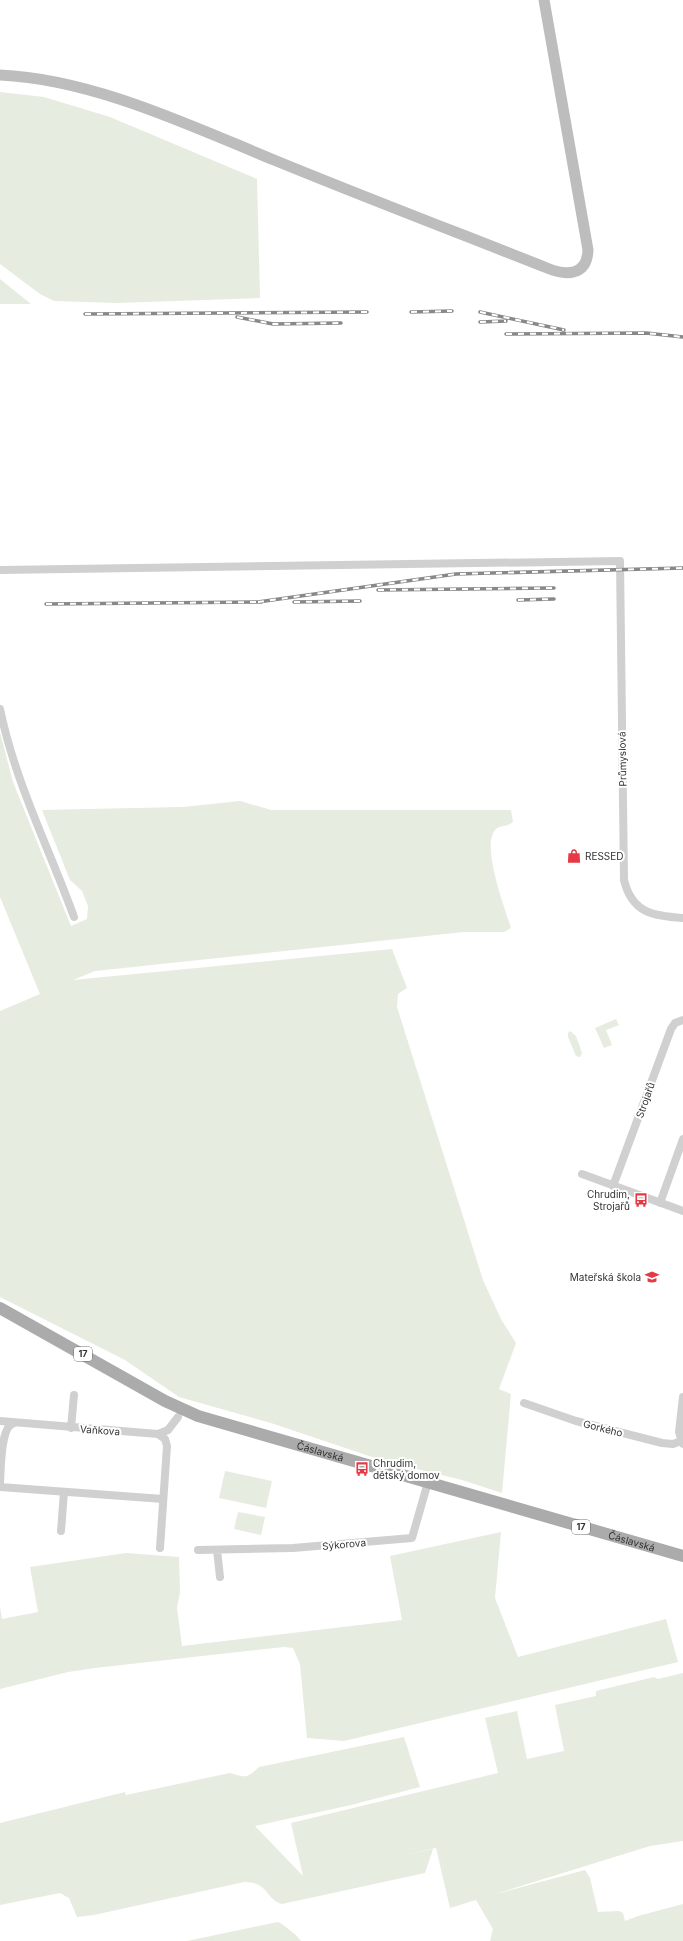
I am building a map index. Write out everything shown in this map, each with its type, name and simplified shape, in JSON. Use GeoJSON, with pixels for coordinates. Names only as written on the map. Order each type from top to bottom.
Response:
{"type":"FeatureCollection","features":[{"type":"Feature","properties":{"kind":"main road","name":"Čáslavská"},"geometry":{"type":"LineString","coordinates":[[0,1308],[180,1413],[428,1482],[683,1556]]}},
{"type":"Feature","properties":{"kind":"street"},"geometry":{"type":"LineString","coordinates":[[0,74],[36,78],[68,85],[147,109],[218,135],[272,159],[553,271],[571,273],[584,264],[588,250],[544,0]]}},
{"type":"Feature","properties":{"kind":"street","name":"Průmyslová"},"geometry":{"type":"LineString","coordinates":[[0,570],[620,561],[624,880],[628,894],[636,904],[645,911],[663,917],[683,918]]}},
{"type":"Feature","properties":{"kind":"street"},"geometry":{"type":"LineString","coordinates":[[0,709],[9,746],[29,806],[74,917]]}},
{"type":"Feature","properties":{"kind":"street","name":"Strojařů"},"geometry":{"type":"LineString","coordinates":[[613,1186],[671,1029],[675,1023],[683,1020]]}},
{"type":"Feature","properties":{"kind":"street"},"geometry":{"type":"LineString","coordinates":[[660,1203],[683,1139]]}},
{"type":"Feature","properties":{"kind":"street"},"geometry":{"type":"LineString","coordinates":[[582,1174],[683,1211]]}},
{"type":"Feature","properties":{"kind":"street"},"geometry":{"type":"LineString","coordinates":[[71,1428],[74,1395]]}},
{"type":"Feature","properties":{"kind":"street"},"geometry":{"type":"LineString","coordinates":[[682,1443],[679,1427],[683,1397]]}},
{"type":"Feature","properties":{"kind":"street","name":"Gorkého"},"geometry":{"type":"LineString","coordinates":[[524,1402],[576,1421],[662,1443],[682,1443]]}},
{"type":"Feature","properties":{"kind":"street"},"geometry":{"type":"LineString","coordinates":[[158,1434],[168,1430],[180,1413]]}},
{"type":"Feature","properties":{"kind":"street"},"geometry":{"type":"LineString","coordinates":[[160,1548],[168,1446],[180,1413]]}},
{"type":"Feature","properties":{"kind":"street","name":"Vaňkova"},"geometry":{"type":"LineString","coordinates":[[0,1421],[158,1434]]}},
{"type":"Feature","properties":{"kind":"street"},"geometry":{"type":"LineString","coordinates":[[0,1483],[1,1435],[8,1426],[14,1423]]}},
{"type":"Feature","properties":{"kind":"street"},"geometry":{"type":"LineString","coordinates":[[158,1434],[165,1439],[168,1446]]}},
{"type":"Feature","properties":{"kind":"street","name":"Sýkorova"},"geometry":{"type":"LineString","coordinates":[[198,1550],[293,1548],[412,1538],[428,1482]]}},
{"type":"Feature","properties":{"kind":"street"},"geometry":{"type":"LineString","coordinates":[[0,1488],[163,1499]]}},
{"type":"Feature","properties":{"kind":"street"},"geometry":{"type":"LineString","coordinates":[[61,1531],[64,1492]]}},
{"type":"Feature","properties":{"kind":"street"},"geometry":{"type":"LineString","coordinates":[[217,1550],[220,1577]]}},
{"type":"Feature","properties":{"kind":"shaded area"},"geometry":{"type":"Polygon","coordinates":[[[0,92],[44,97],[110,117],[257,179],[260,298],[117,303],[54,301],[40,294],[0,264],[0,92]]]}},
{"type":"Feature","properties":{"kind":"shaded area"},"geometry":{"type":"Polygon","coordinates":[[[0,279],[31,304],[0,304],[0,279]]]}},
{"type":"Feature","properties":{"kind":"shaded area"},"geometry":{"type":"Polygon","coordinates":[[[0,732],[13,782],[71,926],[87,919],[88,906],[82,891],[70,880],[42,810],[183,807],[240,801],[271,810],[511,810],[513,822],[496,829],[492,837],[491,848],[495,877],[511,928],[504,932],[464,932],[95,971],[73,980],[392,949],[407,988],[398,994],[397,1007],[483,1280],[501,1319],[516,1343],[499,1389],[511,1394],[502,1493],[462,1480],[384,1461],[271,1423],[179,1397],[125,1360],[0,1297],[0,1011],[40,994],[0,897],[0,732]]]}},
{"type":"Feature","properties":{"kind":"shaded area"},"geometry":{"type":"Polygon","coordinates":[[[616,1019],[619,1025],[606,1030],[612,1045],[604,1048],[595,1028],[616,1019]]]}},
{"type":"Feature","properties":{"kind":"shaded area"},"geometry":{"type":"Polygon","coordinates":[[[570,1031],[576,1036],[582,1053],[580,1057],[576,1056],[568,1037],[568,1033],[570,1031]]]}},
{"type":"Feature","properties":{"kind":"shaded area"},"geometry":{"type":"Polygon","coordinates":[[[225,1471],[272,1481],[266,1508],[219,1498],[225,1471]]]}},
{"type":"Feature","properties":{"kind":"shaded area"},"geometry":{"type":"Polygon","coordinates":[[[238,1512],[265,1517],[261,1535],[234,1529],[238,1512]]]}},
{"type":"Feature","properties":{"kind":"shaded area"},"geometry":{"type":"Polygon","coordinates":[[[501,1532],[495,1598],[518,1657],[666,1619],[678,1662],[344,1741],[307,1738],[300,1664],[293,1648],[284,1647],[95,1668],[68,1672],[0,1689],[0,1607],[2,1619],[38,1612],[30,1567],[126,1553],[179,1557],[180,1592],[177,1608],[182,1646],[402,1620],[390,1556],[501,1532]]]}},
{"type":"Feature","properties":{"kind":"shaded area"},"geometry":{"type":"Polygon","coordinates":[[[683,1673],[683,1841],[650,1846],[492,1895],[585,1870],[590,1878],[598,1912],[619,1911],[623,1913],[625,1921],[683,1904],[683,1941],[490,1941],[493,1929],[476,1900],[450,1908],[436,1848],[394,1857],[433,1849],[425,1873],[282,1904],[277,1902],[258,1885],[244,1882],[94,1915],[77,1917],[69,1898],[60,1893],[0,1905],[0,1823],[125,1792],[126,1795],[230,1773],[246,1776],[259,1767],[404,1737],[420,1787],[351,1805],[255,1826],[303,1876],[291,1823],[498,1773],[485,1718],[517,1711],[527,1759],[564,1751],[555,1705],[596,1696],[596,1691],[654,1677],[658,1679],[683,1673]]]}},
{"type":"Feature","properties":{"kind":"shaded area"},"geometry":{"type":"Polygon","coordinates":[[[278,1922],[290,1930],[301,1941],[187,1941],[278,1922]]]}},
{"type":"Feature","properties":{"kind":"railway"},"geometry":{"type":"LineString","coordinates":[[411,312],[452,311]]}},
{"type":"Feature","properties":{"kind":"railway"},"geometry":{"type":"LineString","coordinates":[[85,314],[367,312]]}},
{"type":"Feature","properties":{"kind":"railway"},"geometry":{"type":"LineString","coordinates":[[480,312],[564,330]]}},
{"type":"Feature","properties":{"kind":"railway"},"geometry":{"type":"LineString","coordinates":[[237,317],[273,324],[341,323]]}},
{"type":"Feature","properties":{"kind":"railway"},"geometry":{"type":"LineString","coordinates":[[480,322],[506,321]]}},
{"type":"Feature","properties":{"kind":"railway"},"geometry":{"type":"LineString","coordinates":[[506,334],[646,333],[683,337]]}},
{"type":"Feature","properties":{"kind":"railway"},"geometry":{"type":"LineString","coordinates":[[258,602],[456,574],[683,568]]}},
{"type":"Feature","properties":{"kind":"railway"},"geometry":{"type":"LineString","coordinates":[[378,590],[554,588]]}},
{"type":"Feature","properties":{"kind":"railway"},"geometry":{"type":"LineString","coordinates":[[518,600],[554,599]]}},
{"type":"Feature","properties":{"kind":"railway"},"geometry":{"type":"LineString","coordinates":[[294,602],[360,601]]}},
{"type":"Feature","properties":{"kind":"railway"},"geometry":{"type":"LineString","coordinates":[[46,604],[262,602]]}},
{"type":"Feature","properties":{"kind":"place","name":"RESSED"},"geometry":{"type":"Point","coordinates":[574,856]}},
{"type":"Feature","properties":{"kind":"place","name":"Chrudim, Strojařů"},"geometry":{"type":"Point","coordinates":[641,1200]}},
{"type":"Feature","properties":{"kind":"place","name":"Mateřská škola"},"geometry":{"type":"Point","coordinates":[652,1277]}},
{"type":"Feature","properties":{"kind":"place","name":"Chrudim, dětský domov"},"geometry":{"type":"Point","coordinates":[362,1469]}}]}
